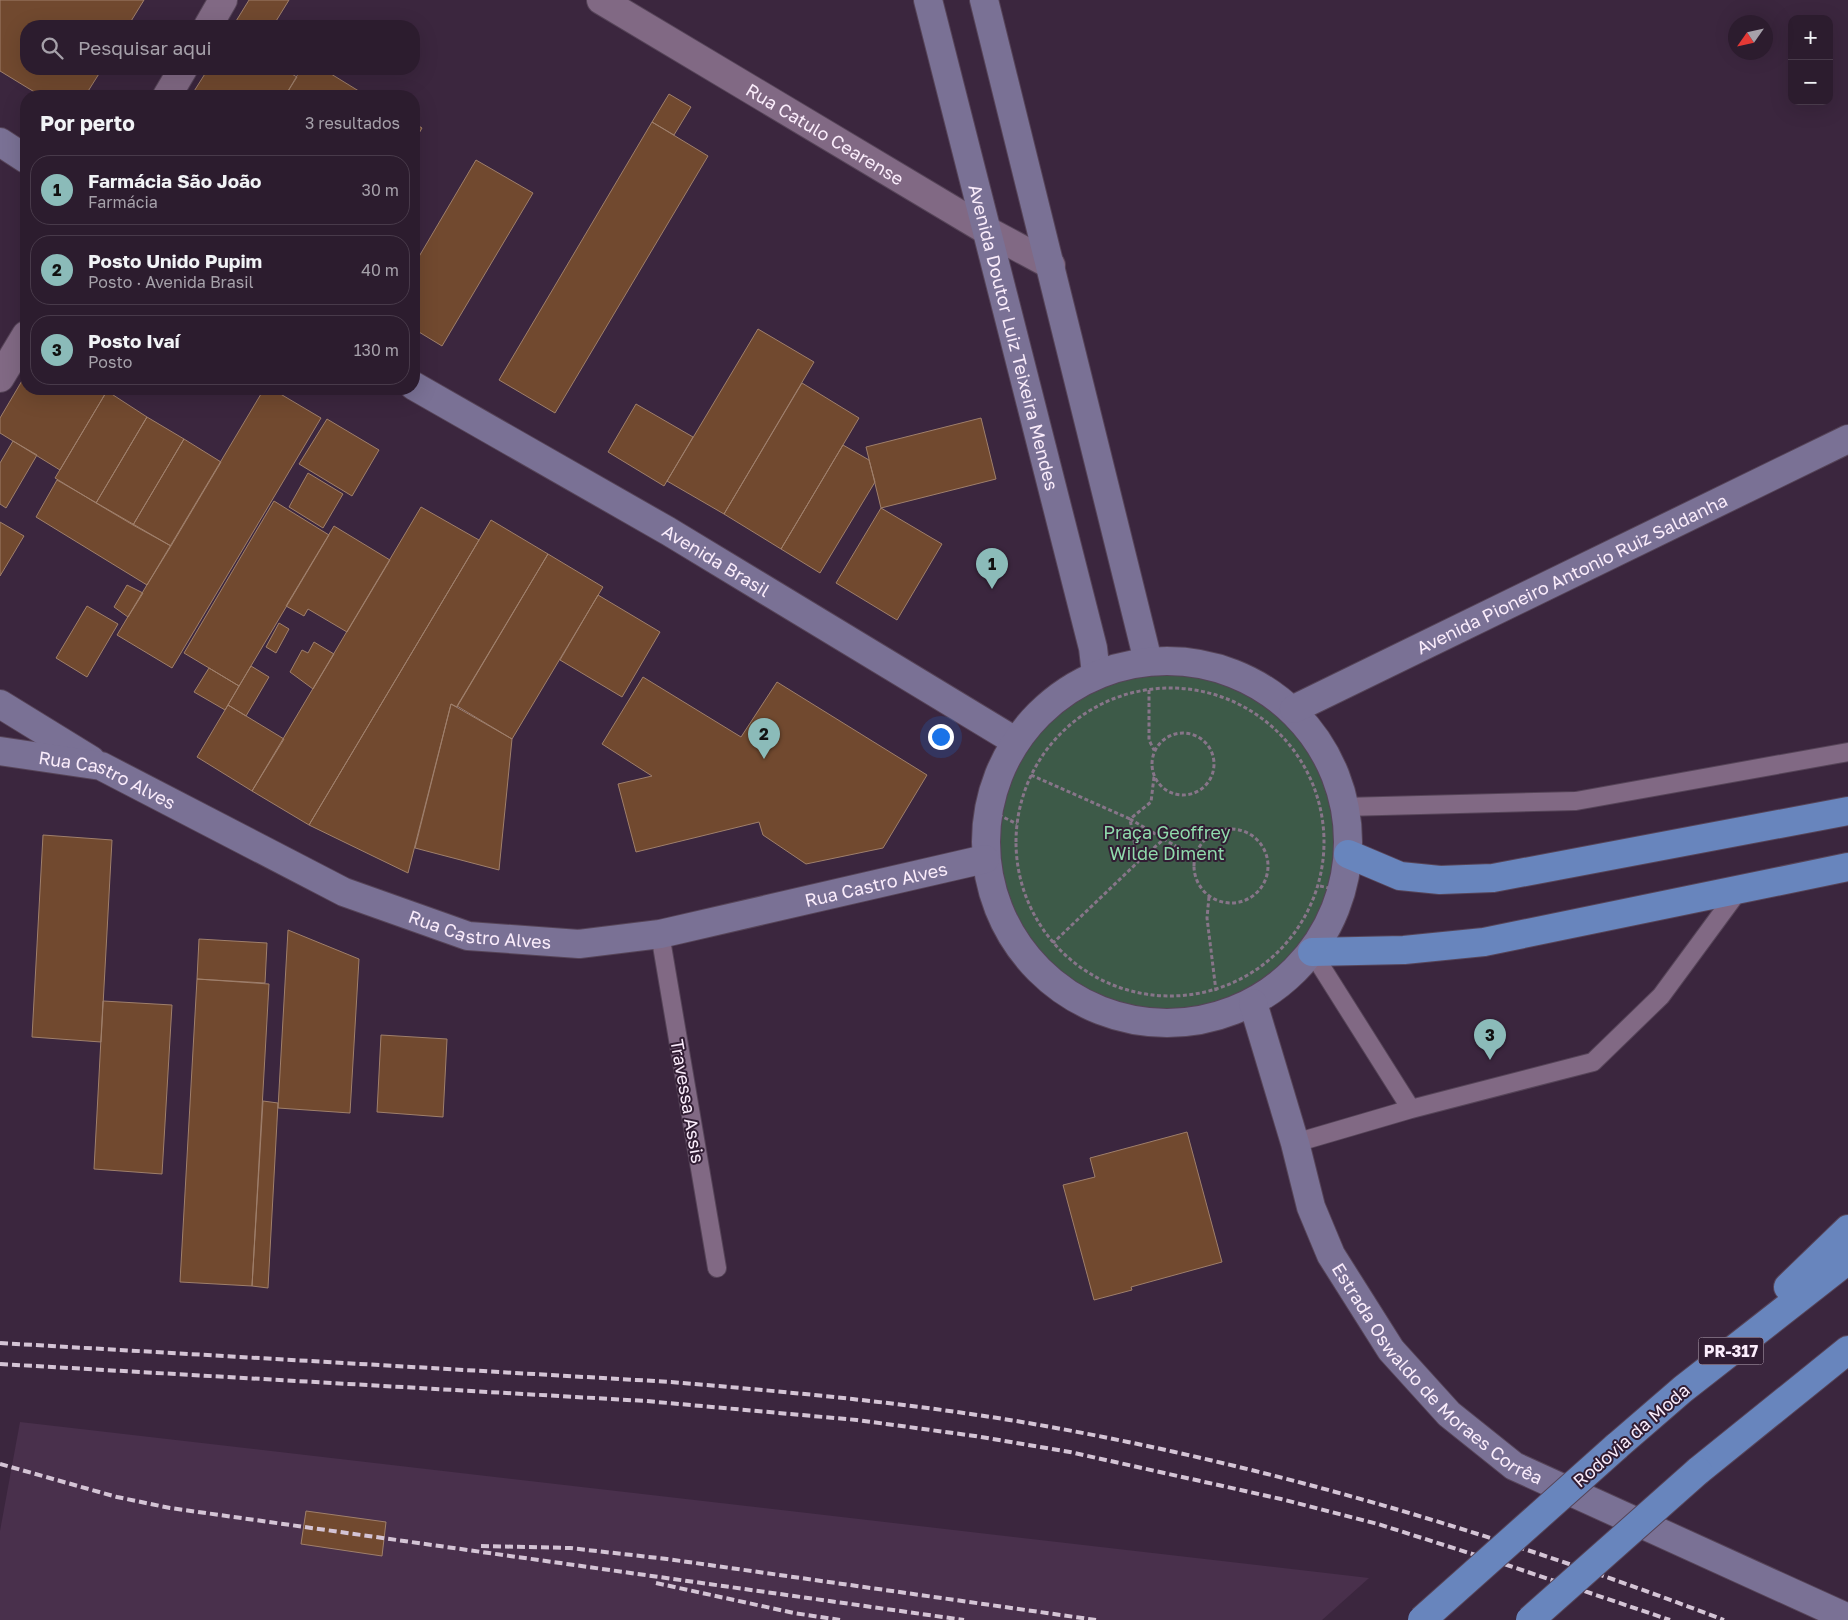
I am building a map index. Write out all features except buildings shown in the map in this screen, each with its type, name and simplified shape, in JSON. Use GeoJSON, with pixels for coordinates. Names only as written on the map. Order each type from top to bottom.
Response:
{"type":"FeatureCollection","features":[{"type":"Feature","properties":{"kind":"highway"},"geometry":{"type":"LineString","coordinates":[[1348,854],[1400,876],[1440,880],[1493,878],[1848,812]]}},
{"type":"Feature","properties":{"kind":"highway"},"geometry":{"type":"LineString","coordinates":[[1312,952],[1404,950],[1484,942],[1848,867]]}},
{"type":"Feature","properties":{"kind":"highway"},"geometry":{"type":"LineString","coordinates":[[1683,1389],[1848,1229]]}},
{"type":"Feature","properties":{"kind":"highway","name":"Rodovia da Moda"},"geometry":{"type":"LineString","coordinates":[[1422,1620],[1683,1389],[1848,1260]]}},
{"type":"Feature","properties":{"kind":"highway"},"geometry":{"type":"LineString","coordinates":[[1530,1620],[1698,1471],[1848,1350]]}},
{"type":"Feature","properties":{"kind":"main road","name":"Avenida Doutor Luiz Teixeira Mendes"},"geometry":{"type":"LineString","coordinates":[[928,0],[1093,648],[1096,674]]}},
{"type":"Feature","properties":{"kind":"main road"},"geometry":{"type":"LineString","coordinates":[[984,0],[1148,661]]}},
{"type":"Feature","properties":{"kind":"main road"},"geometry":{"type":"LineString","coordinates":[[0,142],[20,155]]}},
{"type":"Feature","properties":{"kind":"main road","name":"Avenida Brasil"},"geometry":{"type":"LineString","coordinates":[[420,389],[668,531],[1015,741]]}},
{"type":"Feature","properties":{"kind":"main road","name":"Avenida Pioneiro Antonio Ruiz Saldanha"},"geometry":{"type":"LineString","coordinates":[[1294,709],[1848,439]]}},
{"type":"Feature","properties":{"kind":"main road"},"geometry":{"type":"LineString","coordinates":[[1148,661],[1190,662],[1231,672],[1294,709],[1330,762],[1344,807],[1348,854],[1331,888],[1330,923],[1312,952],[1286,981],[1253,1003],[1197,1022],[1138,1022],[1075,1001],[1034,967],[1001,917],[985,859],[987,809],[997,774],[1015,741],[1050,701],[1096,674],[1148,661]]}},
{"type":"Feature","properties":{"kind":"main road"},"geometry":{"type":"LineString","coordinates":[[0,704],[101,766]]}},
{"type":"Feature","properties":{"kind":"main road","name":"Rua Castro Alves"},"geometry":{"type":"LineString","coordinates":[[0,751],[101,766],[344,892],[468,936],[579,944],[660,934],[985,859]]}},
{"type":"Feature","properties":{"kind":"main road","name":"Estrada Oswaldo de Moraes Corrêa"},"geometry":{"type":"LineString","coordinates":[[1253,1003],[1295,1142],[1311,1207],[1331,1255],[1391,1350],[1449,1414],[1514,1466],[1848,1618]]}},
{"type":"Feature","properties":{"kind":"street"},"geometry":{"type":"LineString","coordinates":[[211,20],[223,0]]}},
{"type":"Feature","properties":{"kind":"street","name":"Rua Catulo Cearense"},"geometry":{"type":"LineString","coordinates":[[601,0],[986,230],[1051,265]]}},
{"type":"Feature","properties":{"kind":"street"},"geometry":{"type":"LineString","coordinates":[[171,90],[179,75]]}},
{"type":"Feature","properties":{"kind":"street"},"geometry":{"type":"LineString","coordinates":[[0,378],[20,345]]}},
{"type":"Feature","properties":{"kind":"lane"},"geometry":{"type":"LineString","coordinates":[[1344,807],[1576,801],[1848,752]]}},
{"type":"Feature","properties":{"kind":"lane"},"geometry":{"type":"LineString","coordinates":[[1295,1142],[1411,1108],[1593,1062],[1661,996],[1739,890]]}},
{"type":"Feature","properties":{"kind":"lane","name":"Travessa Assis"},"geometry":{"type":"LineString","coordinates":[[660,934],[717,1268]]}},
{"type":"Feature","properties":{"kind":"lane"},"geometry":{"type":"LineString","coordinates":[[1312,952],[1411,1108]]}},
{"type":"Feature","properties":{"kind":"path"},"geometry":{"type":"LineString","coordinates":[[1149,688],[1149,740],[1154,751]]}},
{"type":"Feature","properties":{"kind":"path"},"geometry":{"type":"LineString","coordinates":[[1149,688],[1193,689],[1235,701],[1272,725],[1300,758],[1319,799],[1331,888],[1281,952],[1251,976],[1216,991],[1172,998],[1127,991],[1086,972],[1053,943],[1030,907],[1018,866],[1017,824],[1022,799],[1031,775],[1051,743],[1079,716],[1112,698],[1149,688]]}},
{"type":"Feature","properties":{"kind":"path"},"geometry":{"type":"LineString","coordinates":[[1179,732],[1190,733],[1200,737],[1208,744],[1213,754],[1214,764],[1208,784],[1190,794],[1179,795],[1169,791],[1160,785],[1154,776],[1152,768],[1154,751],[1160,742],[1169,735],[1179,732]]}},
{"type":"Feature","properties":{"kind":"path"},"geometry":{"type":"LineString","coordinates":[[1031,775],[1130,818],[1194,857]]}},
{"type":"Feature","properties":{"kind":"path"},"geometry":{"type":"LineString","coordinates":[[1130,818],[1151,802],[1154,776]]}},
{"type":"Feature","properties":{"kind":"path"},"geometry":{"type":"LineString","coordinates":[[987,809],[1017,824]]}},
{"type":"Feature","properties":{"kind":"path"},"geometry":{"type":"LineString","coordinates":[[1130,818],[1138,862]]}},
{"type":"Feature","properties":{"kind":"path"},"geometry":{"type":"LineString","coordinates":[[1232,829],[1244,831],[1255,838],[1267,859],[1267,872],[1263,884],[1256,894],[1245,901],[1233,904],[1220,902],[1209,897],[1201,889],[1193,869],[1194,857],[1199,846],[1208,836],[1219,831],[1232,829]]}},
{"type":"Feature","properties":{"kind":"path"},"geometry":{"type":"LineString","coordinates":[[1053,943],[1164,839]]}},
{"type":"Feature","properties":{"kind":"path"},"geometry":{"type":"LineString","coordinates":[[1209,897],[1207,918],[1216,991]]}},
{"type":"Feature","properties":{"kind":"shaded area"},"geometry":{"type":"Polygon","coordinates":[[[20,1422],[1369,1578],[1322,1620],[0,1620],[0,1531],[20,1422]]]}},
{"type":"Feature","properties":{"kind":"green space","name":"Praça Geoffrey Wilde Diment"},"geometry":{"type":"Polygon","coordinates":[[[1167,661],[1202,664],[1236,675],[1268,691],[1295,714],[1318,741],[1334,773],[1345,807],[1348,842],[1345,877],[1334,911],[1318,943],[1295,970],[1268,993],[1236,1009],[1202,1020],[1167,1023],[1132,1020],[1098,1009],[1066,993],[1039,970],[1016,943],[1000,911],[989,877],[986,842],[989,807],[1000,773],[1016,741],[1039,714],[1066,691],[1098,675],[1132,664],[1167,661]]]}},
{"type":"Feature","properties":{"kind":"railway"},"geometry":{"type":"LineString","coordinates":[[0,1343],[671,1382],[895,1404],[1028,1423],[1205,1459],[1380,1505],[1553,1559],[1724,1620]]}},
{"type":"Feature","properties":{"kind":"railway"},"geometry":{"type":"LineString","coordinates":[[0,1364],[646,1401],[857,1420],[975,1436],[1070,1452],[1281,1499],[1378,1524],[1670,1620]]}},
{"type":"Feature","properties":{"kind":"railway"},"geometry":{"type":"LineString","coordinates":[[0,1464],[117,1497],[170,1508],[964,1620]]}},
{"type":"Feature","properties":{"kind":"railway"},"geometry":{"type":"LineString","coordinates":[[481,1546],[570,1548],[667,1559],[1096,1620]]}},
{"type":"Feature","properties":{"kind":"railway"},"geometry":{"type":"LineString","coordinates":[[656,1583],[794,1613],[840,1620]]}},
{"type":"Feature","properties":{"kind":"place","name":"Farmácia São João"},"geometry":{"type":"Point","coordinates":[992,589]}},
{"type":"Feature","properties":{"kind":"place","name":"Posto Unido Pupim"},"geometry":{"type":"Point","coordinates":[764,759]}},
{"type":"Feature","properties":{"kind":"place","name":"Posto Ivaí"},"geometry":{"type":"Point","coordinates":[1490,1060]}}]}
